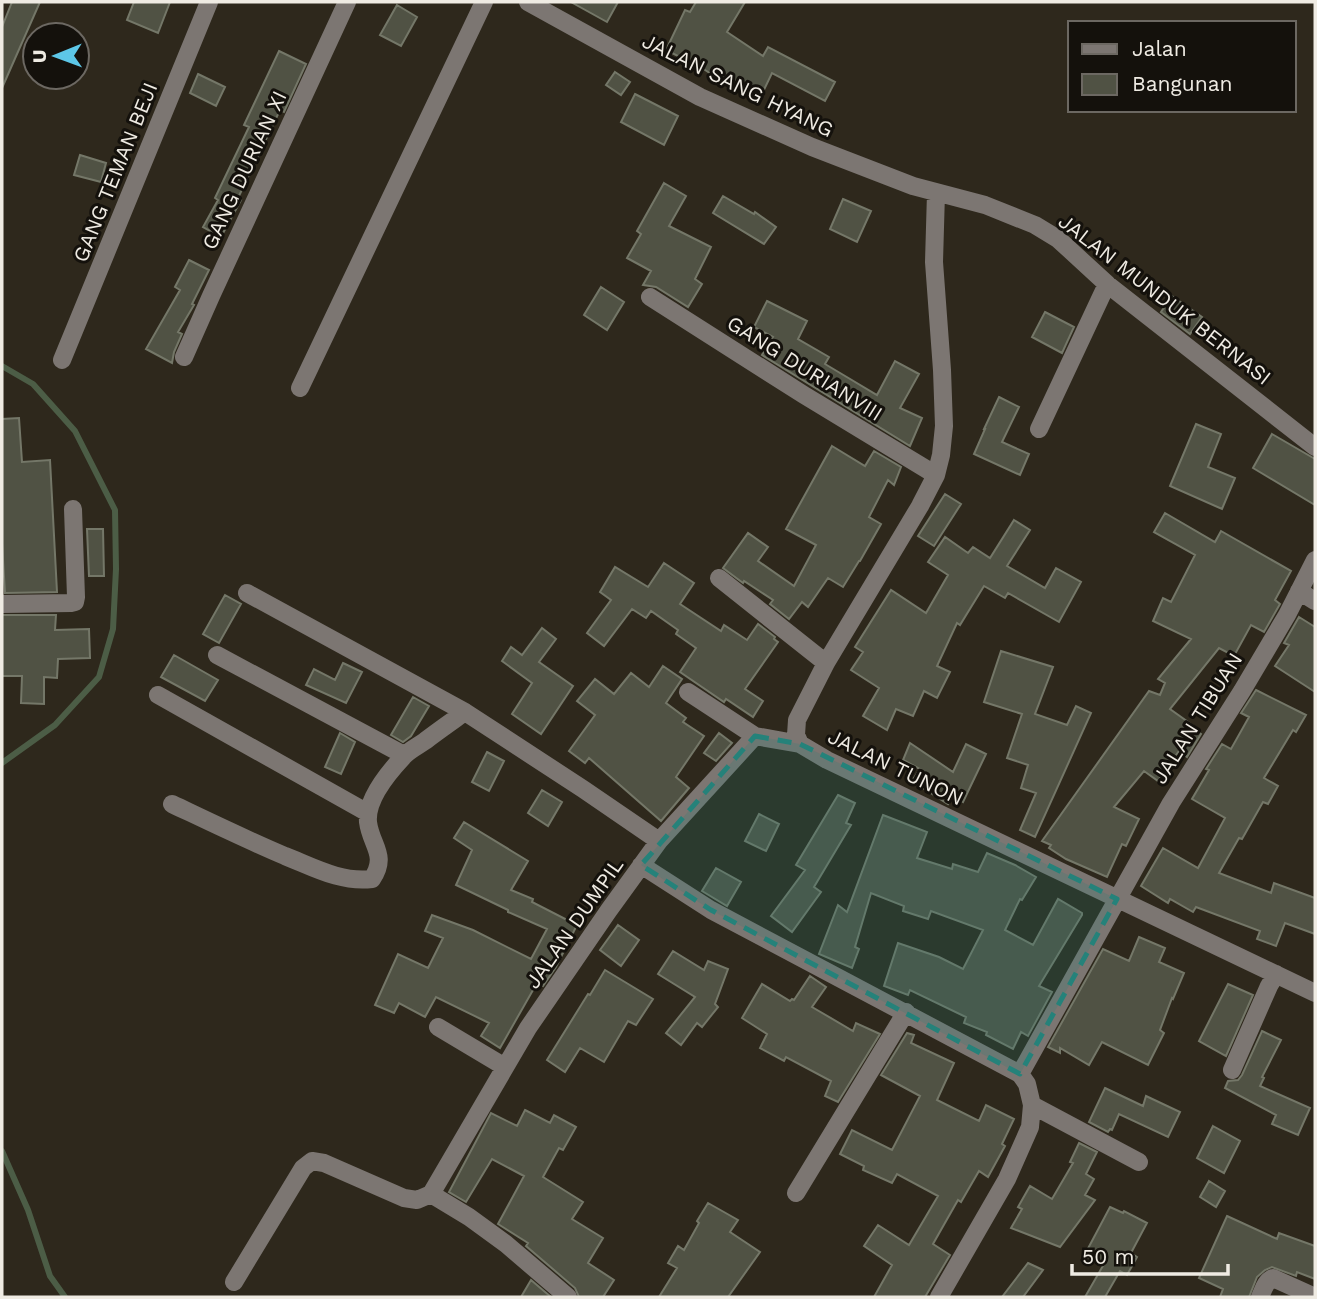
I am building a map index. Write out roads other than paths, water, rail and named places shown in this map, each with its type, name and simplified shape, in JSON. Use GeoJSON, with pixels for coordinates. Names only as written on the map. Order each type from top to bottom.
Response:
{"type":"FeatureCollection","features":[{"type":"Feature","properties":{"kind":"street","name":"GANG TEMAN BEJI"},"geometry":{"type":"LineString","coordinates":[[62,359],[209,2]]}},
{"type":"Feature","properties":{"kind":"street","name":"GANG DURIAN XI"},"geometry":{"type":"LineString","coordinates":[[184,357],[346,2]]}},
{"type":"Feature","properties":{"kind":"street"},"geometry":{"type":"LineString","coordinates":[[300,388],[484,2]]}},
{"type":"Feature","properties":{"kind":"street","name":"JALAN SANG HYANG"},"geometry":{"type":"LineString","coordinates":[[528,2],[547,7],[700,97],[812,147],[936,193]]}},
{"type":"Feature","properties":{"kind":"street","name":"JALAN MUNDUK BERNASI"},"geometry":{"type":"LineString","coordinates":[[936,193],[985,205],[1035,225],[1058,239],[1107,284],[1315,447]]}},
{"type":"Feature","properties":{"kind":"street","name":"JALAN TUNON"},"geometry":{"type":"LineString","coordinates":[[936,193],[934,262],[944,426],[941,455],[936,475],[920,506],[826,663],[797,720],[796,735],[800,744],[827,760],[1315,993]]}},
{"type":"Feature","properties":{"kind":"street"},"geometry":{"type":"LineString","coordinates":[[1040,429],[1107,284]]}},
{"type":"Feature","properties":{"kind":"street","name":"GANG DURIANVIII"},"geometry":{"type":"LineString","coordinates":[[650,297],[936,475]]}},
{"type":"Feature","properties":{"kind":"street"},"geometry":{"type":"LineString","coordinates":[[2,604],[75,601],[73,509]]}},
{"type":"Feature","properties":{"kind":"street","name":"JALAN TIBUAN"},"geometry":{"type":"LineString","coordinates":[[1020,1074],[1171,803],[1242,691],[1315,560]]}},
{"type":"Feature","properties":{"kind":"street"},"geometry":{"type":"LineString","coordinates":[[719,578],[826,663]]}},
{"type":"Feature","properties":{"kind":"street"},"geometry":{"type":"LineString","coordinates":[[1299,591],[1315,601]]}},
{"type":"Feature","properties":{"kind":"street"},"geometry":{"type":"LineString","coordinates":[[247,593],[465,712],[659,841]]}},
{"type":"Feature","properties":{"kind":"street"},"geometry":{"type":"LineString","coordinates":[[218,655],[404,755]]}},
{"type":"Feature","properties":{"kind":"street"},"geometry":{"type":"LineString","coordinates":[[688,692],[755,736],[800,744]]}},
{"type":"Feature","properties":{"kind":"street"},"geometry":{"type":"LineString","coordinates":[[158,695],[369,813]]}},
{"type":"Feature","properties":{"kind":"street"},"geometry":{"type":"LineString","coordinates":[[172,804],[336,877],[372,879],[379,869],[380,860],[368,824],[373,798],[378,788],[404,755],[465,712]]}},
{"type":"Feature","properties":{"kind":"street","name":"JALAN DUMPIL"},"geometry":{"type":"LineString","coordinates":[[431,1194],[528,1028],[609,909],[659,841],[755,736]]}},
{"type":"Feature","properties":{"kind":"street"},"geometry":{"type":"LineString","coordinates":[[641,865],[711,910],[1020,1074],[1027,1084],[1032,1105],[1030,1127],[1007,1180],[939,1297]]}},
{"type":"Feature","properties":{"kind":"street"},"geometry":{"type":"LineString","coordinates":[[1232,1070],[1276,974]]}},
{"type":"Feature","properties":{"kind":"street"},"geometry":{"type":"LineString","coordinates":[[796,1193],[906,1012]]}},
{"type":"Feature","properties":{"kind":"street"},"geometry":{"type":"LineString","coordinates":[[438,1027],[505,1068]]}},
{"type":"Feature","properties":{"kind":"street"},"geometry":{"type":"LineString","coordinates":[[1032,1105],[1139,1162]]}},
{"type":"Feature","properties":{"kind":"street"},"geometry":{"type":"LineString","coordinates":[[234,1282],[303,1168],[312,1161],[324,1163],[404,1198],[417,1200],[431,1194],[506,1244],[568,1297]]}},
{"type":"Feature","properties":{"kind":"street"},"geometry":{"type":"LineString","coordinates":[[1260,1297],[1269,1280],[1273,1278],[1315,1297]]}},
{"type":"Feature","properties":{"kind":"waterway"},"geometry":{"type":"LineString","coordinates":[[2,366],[33,384],[75,431],[115,510],[116,569],[113,629],[99,677],[55,725],[2,763]]}},
{"type":"Feature","properties":{"kind":"waterway"},"geometry":{"type":"LineString","coordinates":[[2,1151],[28,1210],[50,1276],[65,1297]]}}]}
